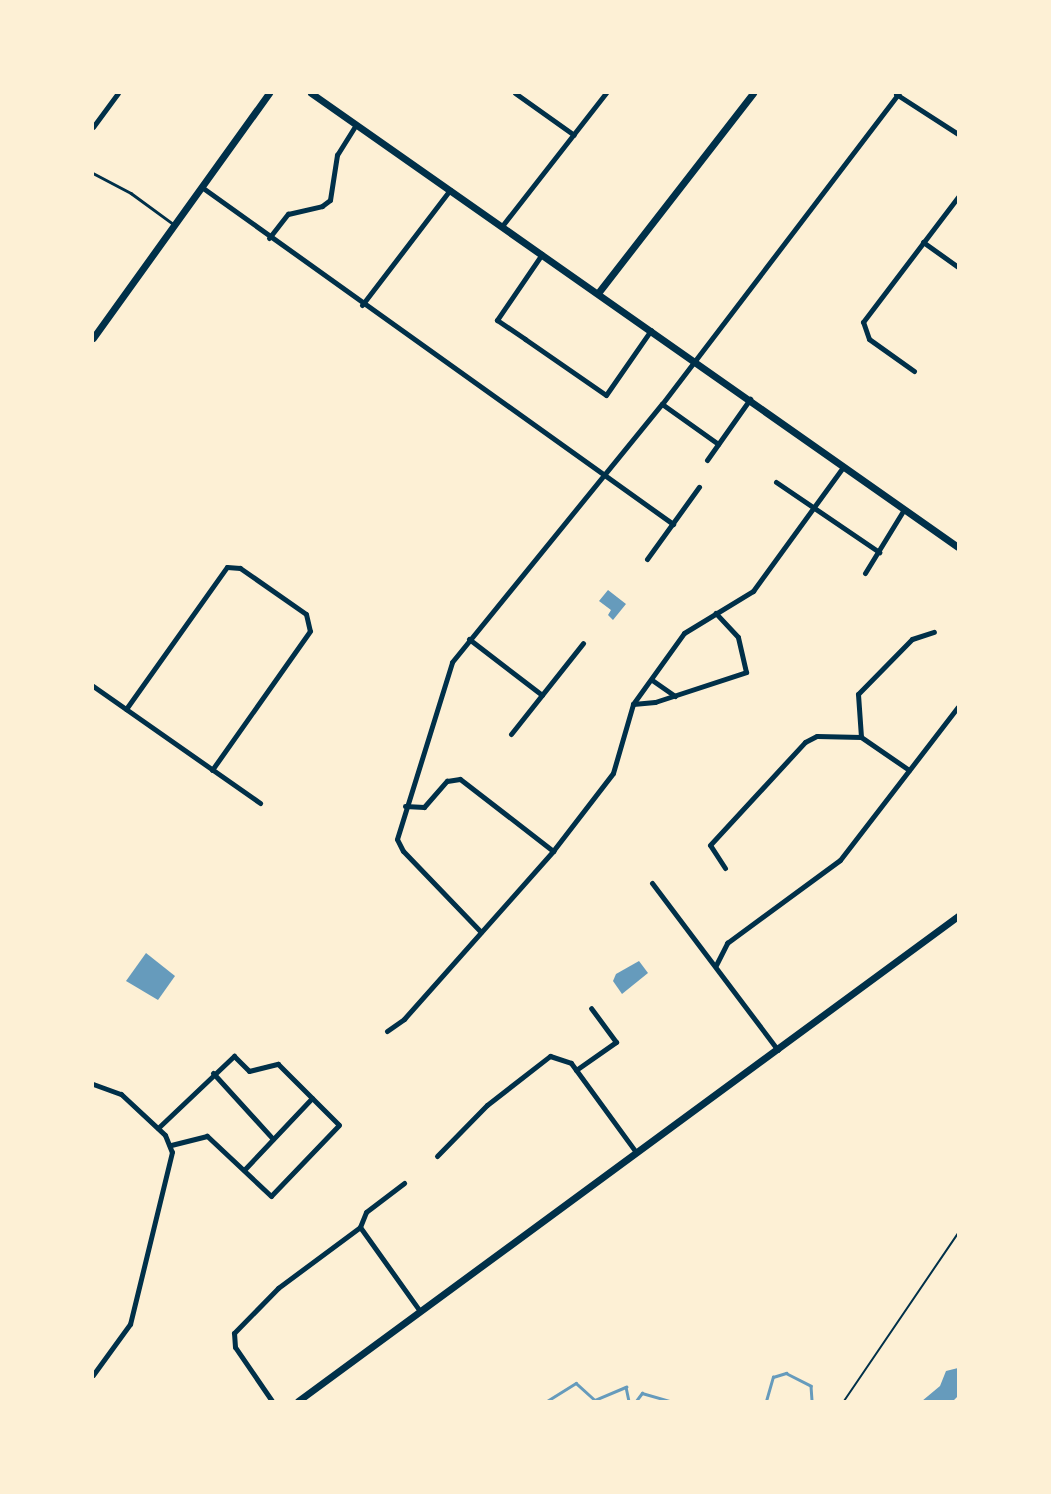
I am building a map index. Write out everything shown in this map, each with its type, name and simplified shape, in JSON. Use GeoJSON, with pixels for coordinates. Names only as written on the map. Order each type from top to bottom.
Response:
{"type":"FeatureCollection","features":[{"type":"Feature","properties":{"kind":"street"},"geometry":{"type":"LineString","coordinates":[[93,127],[118,93]]}},
{"type":"Feature","properties":{"kind":"street"},"geometry":{"type":"LineString","coordinates":[[93,338],[269,93]]}},
{"type":"Feature","properties":{"kind":"street"},"geometry":{"type":"LineString","coordinates":[[311,93],[958,547]]}},
{"type":"Feature","properties":{"kind":"street"},"geometry":{"type":"LineString","coordinates":[[515,93],[574,135]]}},
{"type":"Feature","properties":{"kind":"street"},"geometry":{"type":"LineString","coordinates":[[502,226],[606,93]]}},
{"type":"Feature","properties":{"kind":"street"},"geometry":{"type":"LineString","coordinates":[[598,293],[753,93]]}},
{"type":"Feature","properties":{"kind":"street"},"geometry":{"type":"LineString","coordinates":[[481,932],[401,847],[397,834],[452,662],[602,474],[662,404],[897,93],[958,134]]}},
{"type":"Feature","properties":{"kind":"street"},"geometry":{"type":"LineString","coordinates":[[269,238],[288,214],[322,206],[330,200],[337,155],[356,124]]}},
{"type":"Feature","properties":{"kind":"street"},"geometry":{"type":"LineString","coordinates":[[203,188],[362,305],[673,524]]}},
{"type":"Feature","properties":{"kind":"street"},"geometry":{"type":"LineString","coordinates":[[362,305],[450,190]]}},
{"type":"Feature","properties":{"kind":"street"},"geometry":{"type":"LineString","coordinates":[[914,371],[869,340],[862,328],[865,315],[958,197]]}},
{"type":"Feature","properties":{"kind":"street"},"geometry":{"type":"LineString","coordinates":[[923,243],[958,267]]}},
{"type":"Feature","properties":{"kind":"street"},"geometry":{"type":"LineString","coordinates":[[542,254],[497,320],[606,395],[651,330]]}},
{"type":"Feature","properties":{"kind":"street"},"geometry":{"type":"LineString","coordinates":[[707,460],[750,399]]}},
{"type":"Feature","properties":{"kind":"street"},"geometry":{"type":"LineString","coordinates":[[662,404],[718,444]]}},
{"type":"Feature","properties":{"kind":"street"},"geometry":{"type":"LineString","coordinates":[[387,1031],[404,1019],[552,851],[613,773],[633,704],[689,628],[753,591],[843,467]]}},
{"type":"Feature","properties":{"kind":"street"},"geometry":{"type":"LineString","coordinates":[[776,482],[879,552]]}},
{"type":"Feature","properties":{"kind":"street"},"geometry":{"type":"LineString","coordinates":[[647,559],[699,487]]}},
{"type":"Feature","properties":{"kind":"street"},"geometry":{"type":"LineString","coordinates":[[865,573],[903,510]]}},
{"type":"Feature","properties":{"kind":"street"},"geometry":{"type":"LineString","coordinates":[[126,709],[227,568],[240,568],[306,614],[310,631],[212,770]]}},
{"type":"Feature","properties":{"kind":"street"},"geometry":{"type":"LineString","coordinates":[[633,704],[675,696],[747,671],[738,637],[716,613]]}},
{"type":"Feature","properties":{"kind":"street"},"geometry":{"type":"LineString","coordinates":[[862,737],[862,688],[912,639],[934,632]]}},
{"type":"Feature","properties":{"kind":"street"},"geometry":{"type":"LineString","coordinates":[[469,639],[542,695]]}},
{"type":"Feature","properties":{"kind":"street"},"geometry":{"type":"LineString","coordinates":[[511,734],[583,643]]}},
{"type":"Feature","properties":{"kind":"street"},"geometry":{"type":"LineString","coordinates":[[652,680],[675,696]]}},
{"type":"Feature","properties":{"kind":"street"},"geometry":{"type":"LineString","coordinates":[[93,686],[260,803]]}},
{"type":"Feature","properties":{"kind":"street"},"geometry":{"type":"LineString","coordinates":[[716,965],[727,943],[840,860],[958,707]]}},
{"type":"Feature","properties":{"kind":"street"},"geometry":{"type":"LineString","coordinates":[[725,868],[710,845],[805,742],[817,736],[862,737],[909,770]]}},
{"type":"Feature","properties":{"kind":"street"},"geometry":{"type":"LineString","coordinates":[[405,806],[424,807],[447,781],[460,779],[552,851]]}},
{"type":"Feature","properties":{"kind":"street"},"geometry":{"type":"LineString","coordinates":[[652,883],[778,1050]]}},
{"type":"Feature","properties":{"kind":"street"},"geometry":{"type":"LineString","coordinates":[[298,1401],[958,916]]}},
{"type":"Feature","properties":{"kind":"street"},"geometry":{"type":"LineString","coordinates":[[576,1070],[615,1042],[591,1008]]}},
{"type":"Feature","properties":{"kind":"street"},"geometry":{"type":"LineString","coordinates":[[158,1128],[213,1073],[234,1056],[249,1070],[278,1064],[338,1127],[271,1196],[207,1136],[171,1146]]}},
{"type":"Feature","properties":{"kind":"street"},"geometry":{"type":"LineString","coordinates":[[437,1156],[487,1104],[542,1059],[565,1059],[636,1152]]}},
{"type":"Feature","properties":{"kind":"street"},"geometry":{"type":"LineString","coordinates":[[213,1073],[273,1139]]}},
{"type":"Feature","properties":{"kind":"street"},"geometry":{"type":"LineString","coordinates":[[93,1084],[117,1091],[158,1128],[171,1146],[172,1158],[130,1324],[93,1375]]}},
{"type":"Feature","properties":{"kind":"street"},"geometry":{"type":"LineString","coordinates":[[244,1170],[312,1098]]}},
{"type":"Feature","properties":{"kind":"street"},"geometry":{"type":"LineString","coordinates":[[272,1401],[235,1347],[234,1333],[278,1288],[360,1227],[366,1212],[404,1183]]}},
{"type":"Feature","properties":{"kind":"street"},"geometry":{"type":"LineString","coordinates":[[360,1227],[420,1311]]}},
{"type":"Feature","properties":{"kind":"lane"},"geometry":{"type":"LineString","coordinates":[[93,173],[131,193],[175,226]]}},
{"type":"Feature","properties":{"kind":"path"},"geometry":{"type":"LineString","coordinates":[[844,1401],[958,1233]]}},
{"type":"Feature","properties":{"kind":"water"},"geometry":{"type":"Polygon","coordinates":[[[608,590],[626,604],[613,620],[608,615],[611,610],[599,601],[608,590]]]}},
{"type":"Feature","properties":{"kind":"water"},"geometry":{"type":"Polygon","coordinates":[[[146,953],[175,976],[158,1000],[126,981],[146,953]]]}},
{"type":"Feature","properties":{"kind":"water"},"geometry":{"type":"Polygon","coordinates":[[[639,961],[648,973],[622,994],[613,981],[616,974],[639,961]]]}},
{"type":"Feature","properties":{"kind":"water"},"geometry":{"type":"Polygon","coordinates":[[[958,1368],[958,1396],[953,1401],[922,1401],[940,1386],[946,1371],[958,1368]]]}},
{"type":"Feature","properties":{"kind":"waterway"},"geometry":{"type":"LineString","coordinates":[[766,1401],[773,1377],[786,1373],[811,1386],[812,1401]]}},
{"type":"Feature","properties":{"kind":"waterway"},"geometry":{"type":"LineString","coordinates":[[547,1401],[576,1383],[595,1400],[626,1387],[629,1401]]}},
{"type":"Feature","properties":{"kind":"waterway"},"geometry":{"type":"LineString","coordinates":[[636,1401],[642,1393],[670,1401]]}}]}
